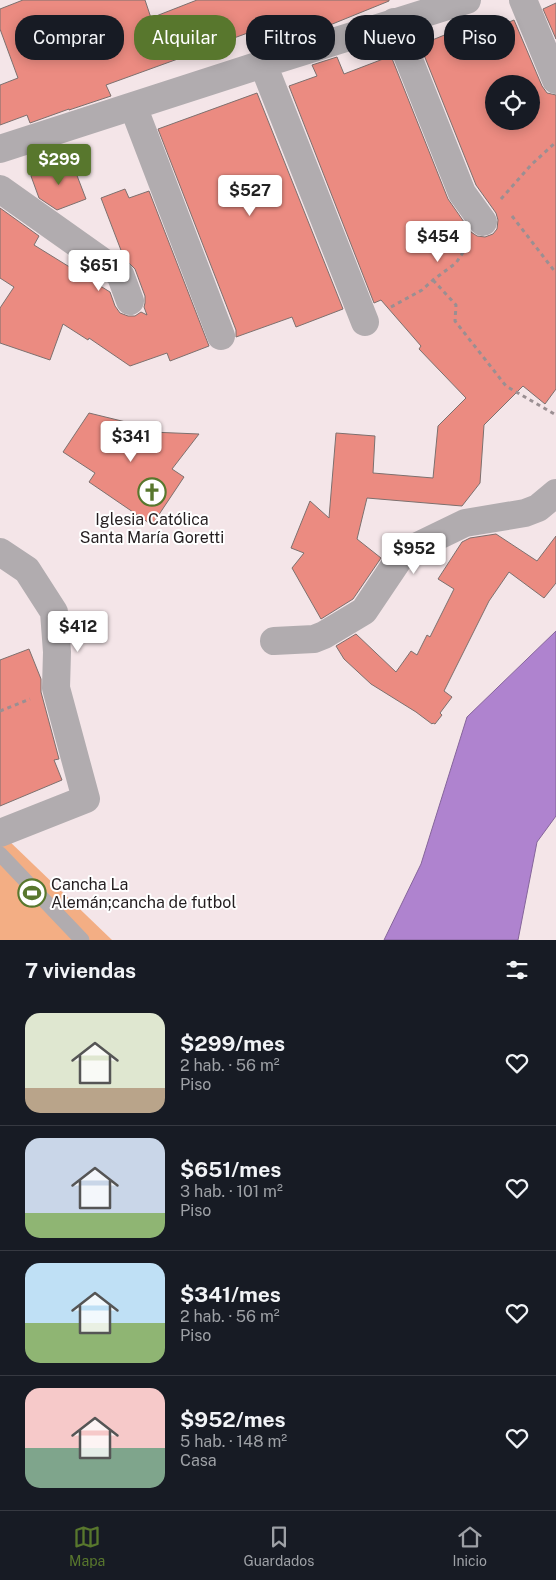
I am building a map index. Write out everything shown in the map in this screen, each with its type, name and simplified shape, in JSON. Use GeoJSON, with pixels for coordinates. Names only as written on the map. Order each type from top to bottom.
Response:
{"type":"FeatureCollection","features":[{"type":"Feature","properties":{"kind":"street"},"geometry":{"type":"LineString","coordinates":[[417,15],[467,0]]}},
{"type":"Feature","properties":{"kind":"street"},"geometry":{"type":"LineString","coordinates":[[523,0],[556,80]]}},
{"type":"Feature","properties":{"kind":"street"},"geometry":{"type":"LineString","coordinates":[[0,149],[345,38]]}},
{"type":"Feature","properties":{"kind":"street"},"geometry":{"type":"LineString","coordinates":[[409,60],[462,193],[483,222]]}},
{"type":"Feature","properties":{"kind":"street"},"geometry":{"type":"LineString","coordinates":[[263,64],[364,322]]}},
{"type":"Feature","properties":{"kind":"street"},"geometry":{"type":"LineString","coordinates":[[133,106],[221,336]]}},
{"type":"Feature","properties":{"kind":"street"},"geometry":{"type":"LineString","coordinates":[[0,189],[120,274],[130,301]]}},
{"type":"Feature","properties":{"kind":"street"},"geometry":{"type":"LineString","coordinates":[[274,641],[314,639],[364,611],[403,553],[464,523],[538,508],[556,493]]}},
{"type":"Feature","properties":{"kind":"street"},"geometry":{"type":"LineString","coordinates":[[0,552],[27,570],[54,612],[57,652],[56,688],[86,799],[0,833]]}},
{"type":"Feature","properties":{"kind":"lane"},"geometry":{"type":"LineString","coordinates":[[0,854],[82,940]]}},
{"type":"Feature","properties":{"kind":"path"},"geometry":{"type":"LineString","coordinates":[[511,215],[556,273]]}},
{"type":"Feature","properties":{"kind":"path"},"geometry":{"type":"LineString","coordinates":[[433,280],[456,306],[455,322],[506,386],[556,415]]}},
{"type":"Feature","properties":{"kind":"shaded area"},"geometry":{"type":"Polygon","coordinates":[[[556,631],[556,816],[537,842],[518,940],[384,940],[421,864],[467,717],[556,631]]]}},
{"type":"Feature","properties":{"kind":"shaded area","name":"Cancha La Alemán;cancha de futbol"},"geometry":{"type":"Polygon","coordinates":[[[7,839],[112,940],[0,940],[0,846],[7,839]]]}},
{"type":"Feature","properties":{"kind":"building"},"geometry":{"type":"Polygon","coordinates":[[[23,0],[145,0],[150,15],[134,15],[134,60],[175,60],[106,85],[111,96],[30,123],[27,115],[0,125],[0,85],[18,78],[0,29],[0,9],[23,0]]]}},
{"type":"Feature","properties":{"kind":"building"},"geometry":{"type":"Polygon","coordinates":[[[197,0],[389,0],[355,15],[345,15],[345,19],[335,23],[335,15],[246,15],[246,34],[236,37],[236,15],[159,15],[197,0]]]}},
{"type":"Feature","properties":{"kind":"building"},"geometry":{"type":"Polygon","coordinates":[[[556,3],[556,39],[543,9],[556,3]]]}},
{"type":"Feature","properties":{"kind":"building"},"geometry":{"type":"Polygon","coordinates":[[[515,22],[537,75],[485,75],[485,130],[540,130],[540,81],[547,93],[556,95],[556,389],[545,404],[523,386],[484,425],[480,483],[462,506],[367,498],[357,539],[381,558],[353,599],[321,619],[292,568],[304,553],[291,548],[310,501],[329,518],[336,433],[375,436],[373,473],[433,478],[438,426],[466,398],[419,349],[421,346],[381,300],[374,303],[289,86],[317,76],[312,65],[328,60],[335,60],[337,57],[344,74],[381,60],[393,60],[448,199],[471,232],[477,236],[485,237],[493,234],[497,229],[498,220],[496,213],[476,185],[426,60],[434,60],[434,39],[444,35],[444,60],[515,60],[515,22]]]}},
{"type":"Feature","properties":{"kind":"building"},"geometry":{"type":"Polygon","coordinates":[[[257,93],[343,309],[296,327],[292,317],[236,337],[236,330],[158,129],[257,93]]]}},
{"type":"Feature","properties":{"kind":"building"},"geometry":{"type":"Polygon","coordinates":[[[71,160],[86,199],[57,210],[39,198],[31,176],[71,160]]]}},
{"type":"Feature","properties":{"kind":"building"},"geometry":{"type":"Polygon","coordinates":[[[125,189],[129,198],[149,191],[209,346],[170,361],[167,353],[130,366],[89,338],[88,340],[63,324],[50,360],[0,343],[0,308],[14,287],[0,278],[0,208],[39,236],[34,245],[110,292],[115,306],[120,313],[135,316],[141,312],[147,315],[144,307],[145,296],[135,269],[124,258],[101,198],[125,189]]]}},
{"type":"Feature","properties":{"kind":"building"},"geometry":{"type":"Polygon","coordinates":[[[89,413],[134,424],[127,431],[199,434],[172,469],[184,477],[152,525],[89,482],[95,473],[63,452],[89,413]]]}},
{"type":"Feature","properties":{"kind":"building"},"geometry":{"type":"Polygon","coordinates":[[[496,534],[537,561],[556,536],[556,583],[544,598],[509,572],[489,601],[444,691],[452,697],[440,713],[442,715],[435,724],[432,724],[371,684],[344,659],[336,646],[356,634],[396,672],[411,651],[417,655],[427,635],[430,637],[454,589],[438,579],[462,542],[470,538],[496,534]]]}},
{"type":"Feature","properties":{"kind":"building"},"geometry":{"type":"Polygon","coordinates":[[[29,649],[41,679],[41,692],[59,759],[54,760],[62,780],[0,806],[0,660],[29,649]]]}},
{"type":"Feature","properties":{"kind":"place","name":"Iglesia Católica Santa María Goretti"},"geometry":{"type":"Point","coordinates":[152,492]}},
{"type":"Feature","properties":{"kind":"place","name":"Cancha La Alemán;cancha de futbol"},"geometry":{"type":"Point","coordinates":[32,893]}}]}
